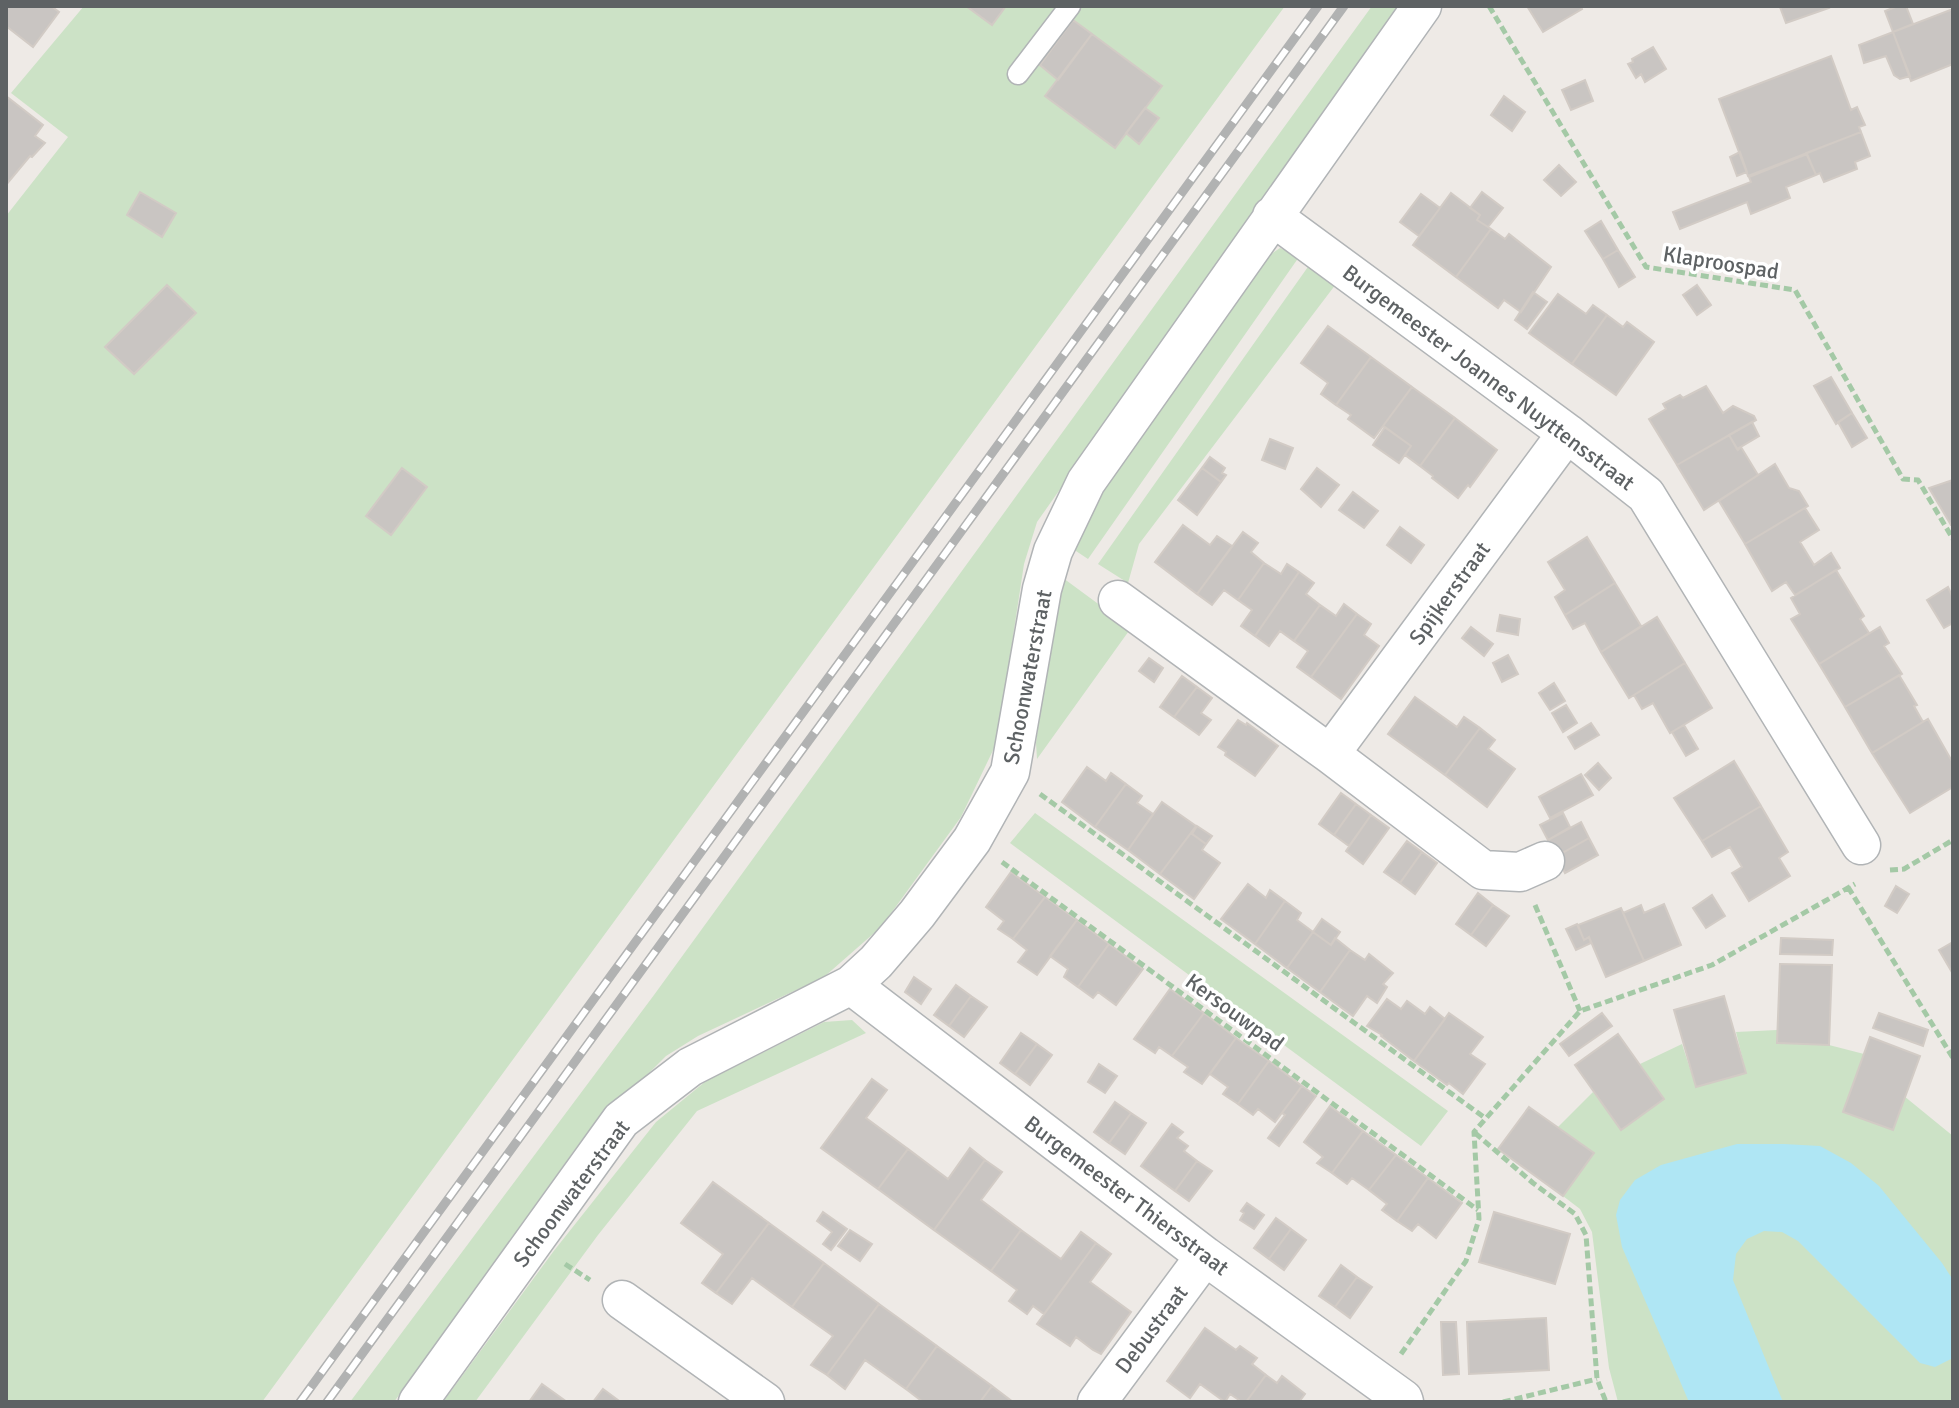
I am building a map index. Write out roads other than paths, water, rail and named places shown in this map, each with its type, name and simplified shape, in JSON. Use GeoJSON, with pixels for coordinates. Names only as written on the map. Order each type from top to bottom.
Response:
{"type":"FeatureCollection","features":[{"type":"Feature","properties":{"kind":"street","name":"Schoonwaterstraat"},"geometry":{"type":"LineString","coordinates":[[418,1402],[621,1120],[690,1067],[851,985],[907,926],[972,840],[1010,772],[1042,589],[1053,551],[1086,482],[1422,6]]}},
{"type":"Feature","properties":{"kind":"street","name":"Burgemeester Joannes Nuyttensstraat"},"geometry":{"type":"LineString","coordinates":[[1272,216],[1567,433],[1646,495],[1869,858]]}},
{"type":"Feature","properties":{"kind":"street","name":"Spijkerstraat"},"geometry":{"type":"LineString","coordinates":[[1330,754],[1567,433]]}},
{"type":"Feature","properties":{"kind":"street"},"geometry":{"type":"LineString","coordinates":[[1118,600],[1483,870],[1533,866]]}},
{"type":"Feature","properties":{"kind":"street","name":"Burgemeester Thiersstraat"},"geometry":{"type":"LineString","coordinates":[[851,985],[1205,1256],[1393,1393]]}},
{"type":"Feature","properties":{"kind":"street","name":"Debustraat"},"geometry":{"type":"LineString","coordinates":[[1097,1402],[1205,1256]]}},
{"type":"Feature","properties":{"kind":"street"},"geometry":{"type":"LineString","coordinates":[[622,1300],[765,1402]]}},
{"type":"Feature","properties":{"kind":"lane"},"geometry":{"type":"LineString","coordinates":[[1018,74],[1070,6]]}},
{"type":"Feature","properties":{"kind":"water"},"geometry":{"type":"Polygon","coordinates":[[[1737,1144],[1820,1146],[1851,1163],[1879,1186],[1953,1280],[1953,1358],[1935,1367],[1920,1363],[1798,1241],[1782,1232],[1764,1231],[1747,1239],[1736,1254],[1733,1280],[1783,1402],[1689,1402],[1622,1247],[1616,1215],[1620,1200],[1635,1180],[1661,1165],[1737,1144]]]}},
{"type":"Feature","properties":{"kind":"railway"},"geometry":{"type":"LineString","coordinates":[[300,1402],[1318,6]]}},
{"type":"Feature","properties":{"kind":"railway"},"geometry":{"type":"LineString","coordinates":[[327,1402],[1344,6]]}}]}
